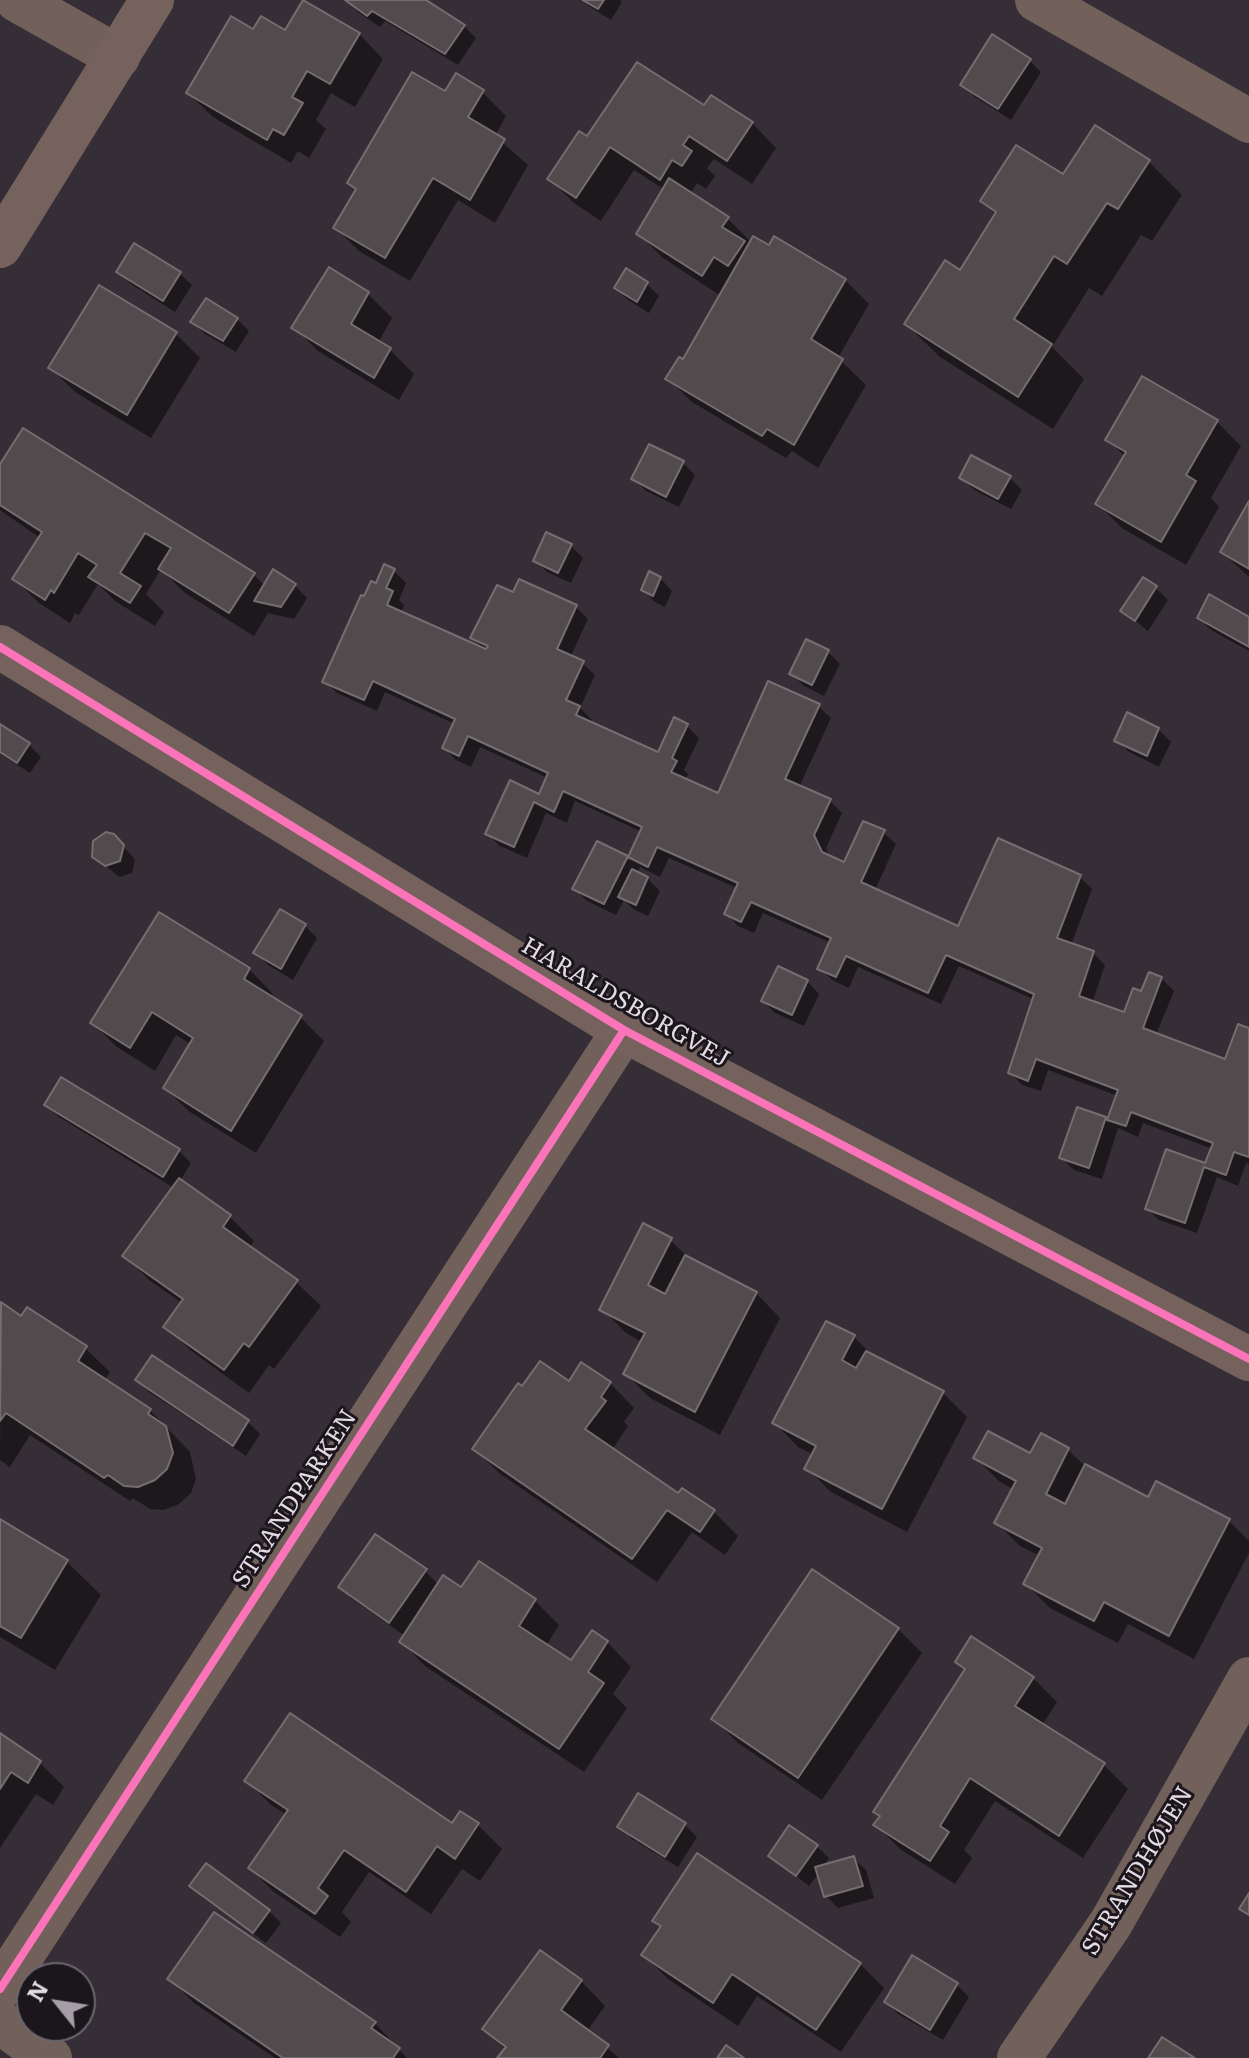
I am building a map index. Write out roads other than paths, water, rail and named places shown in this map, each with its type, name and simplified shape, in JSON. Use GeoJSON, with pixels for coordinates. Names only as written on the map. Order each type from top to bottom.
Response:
{"type":"FeatureCollection","features":[{"type":"Feature","properties":{"kind":"street"},"geometry":{"type":"LineString","coordinates":[[17,0],[118,57]]}},
{"type":"Feature","properties":{"kind":"street"},"geometry":{"type":"LineString","coordinates":[[0,246],[152,0]]}},
{"type":"Feature","properties":{"kind":"street"},"geometry":{"type":"LineString","coordinates":[[1037,0],[1249,121]]}},
{"type":"Feature","properties":{"kind":"street","name":"HARALDSBORGVEJ"},"geometry":{"type":"LineString","coordinates":[[0,647],[624,1030],[1249,1359]]}},
{"type":"Feature","properties":{"kind":"street","name":"STRANDPARKEN"},"geometry":{"type":"LineString","coordinates":[[0,1989],[624,1030]]}},
{"type":"Feature","properties":{"kind":"street","name":"STRANDHØJEN"},"geometry":{"type":"LineString","coordinates":[[1019,2058],[1111,1923],[1249,1679]]}},
{"type":"Feature","properties":{"kind":"street"},"geometry":{"type":"LineString","coordinates":[[0,2022],[50,2058]]}}]}
